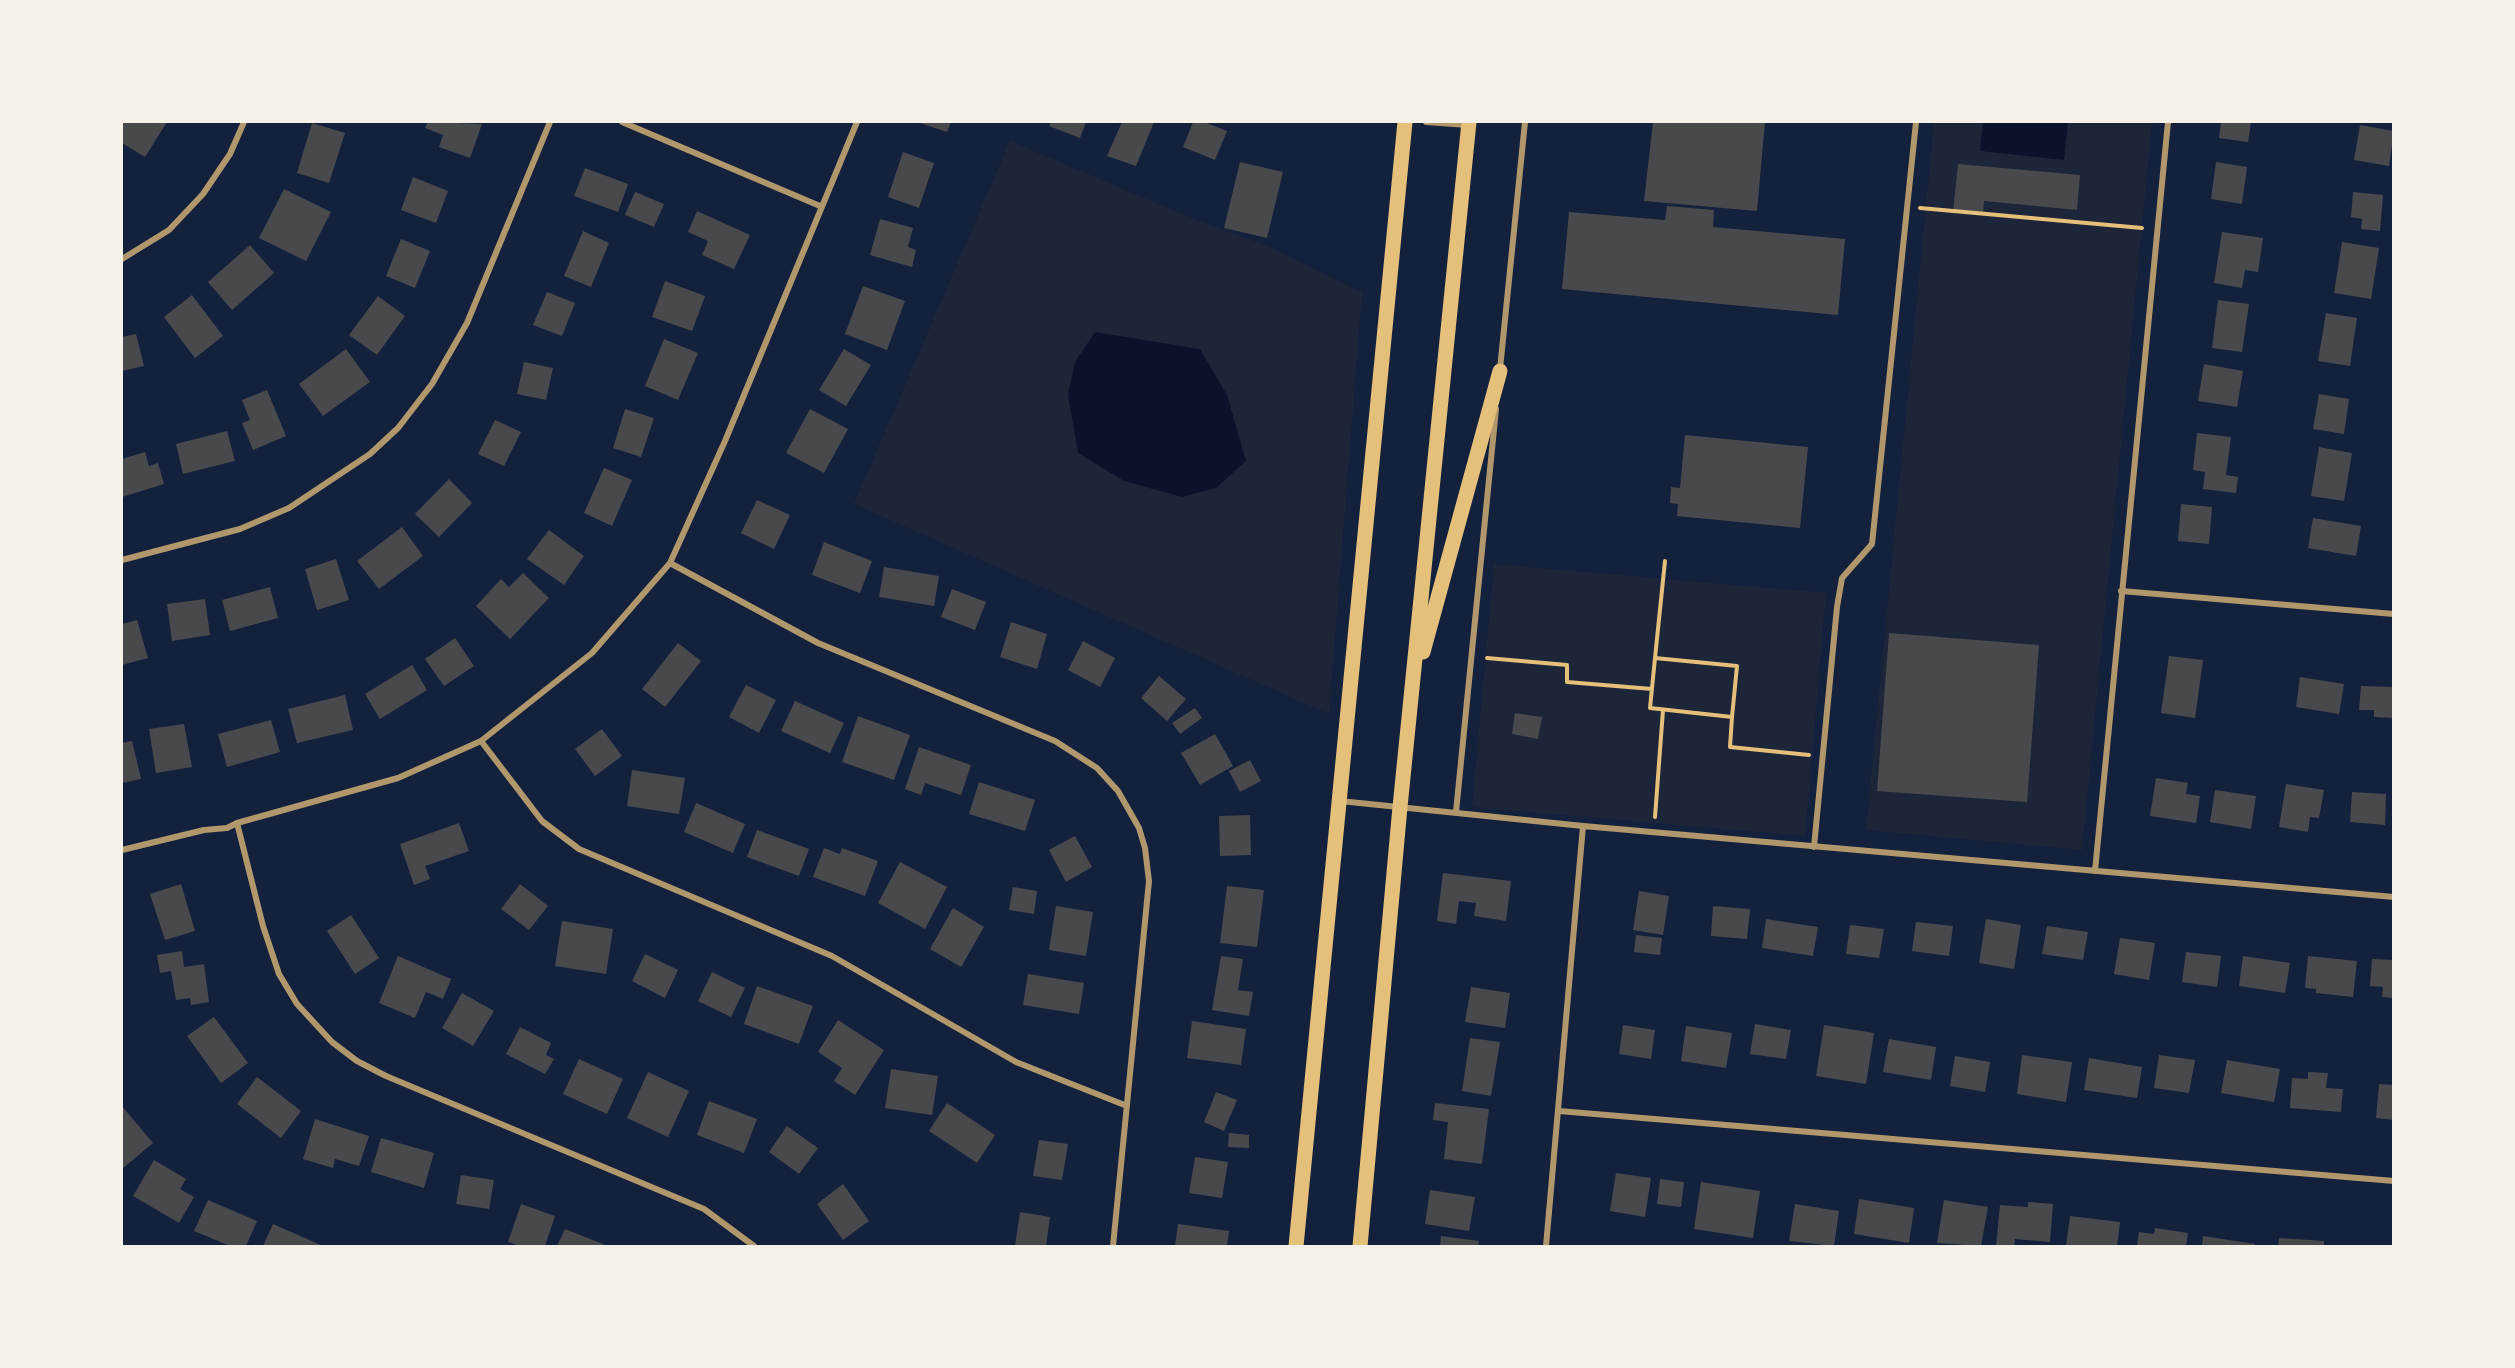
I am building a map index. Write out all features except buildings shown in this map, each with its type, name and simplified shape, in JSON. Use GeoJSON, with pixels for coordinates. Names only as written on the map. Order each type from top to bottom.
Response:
{"type":"FeatureCollection","features":[{"type":"Feature","properties":{"kind":"main road"},"geometry":{"type":"LineString","coordinates":[[1296,1246],[1405,122]]}},
{"type":"Feature","properties":{"kind":"main road"},"geometry":{"type":"LineString","coordinates":[[1360,1246],[1400,807],[1469,124]]}},
{"type":"Feature","properties":{"kind":"main road"},"geometry":{"type":"LineString","coordinates":[[1412,695],[1500,371]]}},
{"type":"Feature","properties":{"kind":"street"},"geometry":{"type":"LineString","coordinates":[[122,259],[169,230],[203,194],[230,154],[244,122]]}},
{"type":"Feature","properties":{"kind":"street"},"geometry":{"type":"LineString","coordinates":[[122,560],[240,529],[289,508],[370,454],[398,428],[432,384],[467,323],[550,122]]}},
{"type":"Feature","properties":{"kind":"street"},"geometry":{"type":"LineString","coordinates":[[622,122],[820,206]]}},
{"type":"Feature","properties":{"kind":"street"},"geometry":{"type":"LineString","coordinates":[[122,850],[204,830],[228,828],[237,823],[398,778],[481,741],[592,653],[670,563],[725,441],[820,206],[857,122]]}},
{"type":"Feature","properties":{"kind":"street"},"geometry":{"type":"LineString","coordinates":[[1426,122],[1469,124]]}},
{"type":"Feature","properties":{"kind":"street"},"geometry":{"type":"LineString","coordinates":[[1456,812],[1525,122]]}},
{"type":"Feature","properties":{"kind":"street"},"geometry":{"type":"LineString","coordinates":[[1814,847],[1837,607],[1842,578],[1872,544],[1916,122]]}},
{"type":"Feature","properties":{"kind":"street"},"geometry":{"type":"LineString","coordinates":[[2094,871],[2168,122]]}},
{"type":"Feature","properties":{"kind":"street"},"geometry":{"type":"LineString","coordinates":[[670,563],[818,643],[1055,741],[1097,768],[1118,791],[1139,828],[1145,848],[1149,881],[1113,1246]]}},
{"type":"Feature","properties":{"kind":"street"},"geometry":{"type":"LineString","coordinates":[[2121,591],[2394,614]]}},
{"type":"Feature","properties":{"kind":"street"},"geometry":{"type":"LineString","coordinates":[[481,741],[542,821],[579,849],[832,956],[1016,1062],[1127,1106]]}},
{"type":"Feature","properties":{"kind":"street"},"geometry":{"type":"LineString","coordinates":[[1338,800],[1583,826],[2394,897]]}},
{"type":"Feature","properties":{"kind":"street"},"geometry":{"type":"LineString","coordinates":[[237,823],[263,926],[279,974],[297,1004],[332,1042],[357,1061],[386,1076],[704,1209],[754,1246]]}},
{"type":"Feature","properties":{"kind":"street"},"geometry":{"type":"LineString","coordinates":[[1546,1246],[1583,826]]}},
{"type":"Feature","properties":{"kind":"street"},"geometry":{"type":"LineString","coordinates":[[1559,1111],[2394,1181]]}},
{"type":"Feature","properties":{"kind":"path"},"geometry":{"type":"LineString","coordinates":[[1907,207],[2157,230]]}},
{"type":"Feature","properties":{"kind":"path"},"geometry":{"type":"LineString","coordinates":[[1665,561],[1650,708],[1732,717]]}},
{"type":"Feature","properties":{"kind":"path"},"geometry":{"type":"LineString","coordinates":[[1472,657],[1567,665],[1567,681],[1652,689]]}},
{"type":"Feature","properties":{"kind":"path"},"geometry":{"type":"LineString","coordinates":[[1655,658],[1737,666],[1730,747],[1823,756]]}},
{"type":"Feature","properties":{"kind":"path"},"geometry":{"type":"LineString","coordinates":[[1654,832],[1663,710]]}},
{"type":"Feature","properties":{"kind":"shaded area"},"geometry":{"type":"Polygon","coordinates":[[[1934,122],[2152,122],[2082,850],[1866,830],[1934,122]]]}},
{"type":"Feature","properties":{"kind":"shaded area"},"geometry":{"type":"Polygon","coordinates":[[[1983,122],[2068,122],[2064,160],[1980,151],[1983,122]]]}},
{"type":"Feature","properties":{"kind":"shaded area"},"geometry":{"type":"Polygon","coordinates":[[[1010,141],[1199,221],[1268,246],[1362,292],[1329,714],[854,504],[1010,141]]]}},
{"type":"Feature","properties":{"kind":"shaded area"},"geometry":{"type":"Polygon","coordinates":[[[1095,332],[1200,349],[1227,395],[1246,461],[1216,488],[1182,497],[1124,481],[1078,453],[1068,395],[1075,362],[1095,332]]]}},
{"type":"Feature","properties":{"kind":"shaded area"},"geometry":{"type":"Polygon","coordinates":[[[1494,564],[1826,593],[1805,836],[1472,807],[1494,564]]]}}]}
